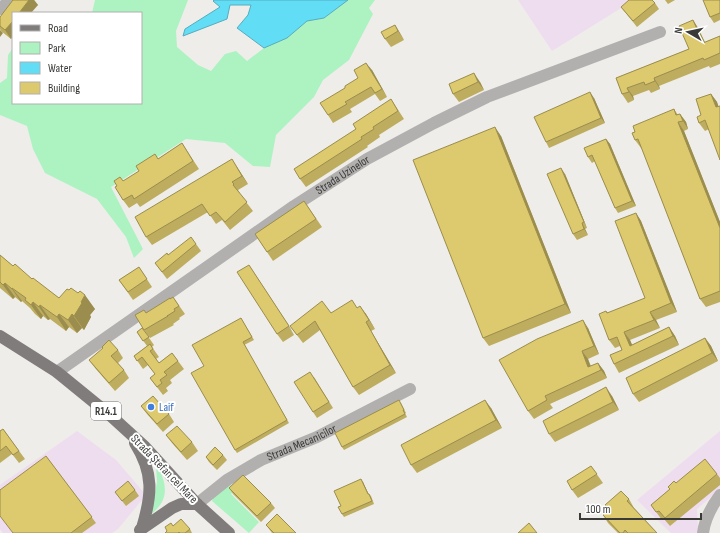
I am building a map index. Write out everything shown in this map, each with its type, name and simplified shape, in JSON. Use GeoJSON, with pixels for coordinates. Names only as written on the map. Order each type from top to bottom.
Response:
{"type":"FeatureCollection","features":[{"type":"Feature","properties":{"kind":"main road","name":"Strada Ștefan cel Mare"},"geometry":{"type":"LineString","coordinates":[[0,336],[56,372],[111,416],[160,461],[197,504],[229,533]]}},
{"type":"Feature","properties":{"kind":"main road","name":"R14.1"},"geometry":{"type":"LineString","coordinates":[[129,433],[144,459],[150,479],[150,498],[139,531]]}},
{"type":"Feature","properties":{"kind":"main road","name":"R14.1"},"geometry":{"type":"LineString","coordinates":[[139,531],[172,508],[181,504],[197,504]]}},
{"type":"Feature","properties":{"kind":"street"},"geometry":{"type":"LineString","coordinates":[[0,9],[10,0]]}},
{"type":"Feature","properties":{"kind":"street","name":"Strada Uzinelor"},"geometry":{"type":"LineString","coordinates":[[56,372],[294,206],[367,159],[434,123],[487,97],[660,32]]}},
{"type":"Feature","properties":{"kind":"street","name":"Strada Mecanicilor"},"geometry":{"type":"LineString","coordinates":[[197,504],[227,480],[261,460],[317,437],[410,389]]}},
{"type":"Feature","properties":{"kind":"street"},"geometry":{"type":"LineString","coordinates":[[703,533],[710,509],[720,495]]}},
{"type":"Feature","properties":{"kind":"shaded area"},"geometry":{"type":"Polygon","coordinates":[[[518,0],[634,0],[552,51],[518,0]]]}},
{"type":"Feature","properties":{"kind":"shaded area"},"geometry":{"type":"Polygon","coordinates":[[[77,431],[116,460],[146,495],[118,529],[112,533],[3,533],[0,529],[0,485],[77,431]]]}},
{"type":"Feature","properties":{"kind":"shaded area"},"geometry":{"type":"Polygon","coordinates":[[[720,431],[720,489],[697,509],[698,533],[671,533],[637,500],[720,431]]]}},
{"type":"Feature","properties":{"kind":"green space"},"geometry":{"type":"Polygon","coordinates":[[[95,0],[188,0],[176,31],[177,47],[198,65],[211,71],[225,54],[236,51],[247,61],[264,48],[287,38],[307,21],[324,18],[348,0],[375,0],[369,8],[373,14],[349,60],[323,80],[314,97],[276,135],[270,167],[253,166],[225,143],[186,139],[111,187],[143,249],[134,258],[126,237],[97,199],[45,173],[33,149],[27,126],[0,115],[0,83],[7,78],[8,55],[12,49],[12,104],[142,104],[142,12],[92,12],[95,0]]]}},
{"type":"Feature","properties":{"kind":"green space"},"geometry":{"type":"Polygon","coordinates":[[[156,466],[163,478],[165,493],[162,502],[151,515],[157,482],[156,466]]]}},
{"type":"Feature","properties":{"kind":"green space"},"geometry":{"type":"Polygon","coordinates":[[[230,484],[235,490],[231,494],[259,522],[249,533],[212,501],[213,498],[230,484]]]}},
{"type":"Feature","properties":{"kind":"water"},"geometry":{"type":"Polygon","coordinates":[[[348,0],[324,18],[307,21],[287,38],[264,48],[237,28],[248,15],[251,5],[230,5],[227,19],[183,36],[185,29],[220,7],[213,1],[348,0]]]}},
{"type":"Feature","properties":{"kind":"building"},"geometry":{"type":"Polygon","coordinates":[[[13,0],[29,0],[20,12],[12,12],[12,22],[5,30],[0,26],[0,17],[13,0]]]}},
{"type":"Feature","properties":{"kind":"building"},"geometry":{"type":"Polygon","coordinates":[[[629,0],[652,0],[655,3],[633,21],[621,7],[629,0]]]}},
{"type":"Feature","properties":{"kind":"building"},"geometry":{"type":"Polygon","coordinates":[[[703,0],[720,0],[720,13],[710,17],[703,0]]]}},
{"type":"Feature","properties":{"kind":"building"},"geometry":{"type":"Polygon","coordinates":[[[693,20],[703,43],[720,36],[720,53],[704,60],[703,58],[654,78],[655,81],[645,85],[644,82],[627,88],[629,92],[622,94],[616,78],[689,49],[679,26],[693,20]]]}},
{"type":"Feature","properties":{"kind":"building"},"geometry":{"type":"Polygon","coordinates":[[[395,25],[398,31],[385,39],[381,32],[395,25]]]}},
{"type":"Feature","properties":{"kind":"building"},"geometry":{"type":"Polygon","coordinates":[[[366,63],[382,89],[375,93],[371,87],[345,102],[347,104],[328,115],[320,103],[345,88],[345,86],[358,78],[354,70],[366,63]]]}},
{"type":"Feature","properties":{"kind":"building"},"geometry":{"type":"Polygon","coordinates":[[[474,73],[478,82],[453,94],[449,84],[474,73]]]}},
{"type":"Feature","properties":{"kind":"building"},"geometry":{"type":"Polygon","coordinates":[[[590,92],[601,118],[546,142],[534,117],[590,92]]]}},
{"type":"Feature","properties":{"kind":"building"},"geometry":{"type":"Polygon","coordinates":[[[711,94],[716,107],[720,106],[720,160],[705,120],[699,123],[697,117],[701,115],[696,99],[711,94]]]}},
{"type":"Feature","properties":{"kind":"building"},"geometry":{"type":"Polygon","coordinates":[[[391,99],[398,111],[373,127],[374,129],[361,137],[362,139],[300,179],[294,169],[356,129],[353,124],[391,99]]]}},
{"type":"Feature","properties":{"kind":"building"},"geometry":{"type":"Polygon","coordinates":[[[674,109],[676,115],[680,114],[683,121],[678,122],[720,228],[720,291],[700,299],[638,139],[635,140],[632,133],[635,132],[633,126],[674,109]]]}},
{"type":"Feature","properties":{"kind":"building"},"geometry":{"type":"Polygon","coordinates":[[[495,127],[565,304],[483,338],[413,160],[495,127]]]}},
{"type":"Feature","properties":{"kind":"building"},"geometry":{"type":"Polygon","coordinates":[[[606,139],[632,201],[615,208],[592,155],[588,157],[584,148],[606,139]]]}},
{"type":"Feature","properties":{"kind":"building"},"geometry":{"type":"Polygon","coordinates":[[[182,143],[193,161],[134,199],[132,195],[123,200],[115,187],[117,186],[114,181],[120,177],[123,181],[139,171],[136,166],[155,154],[158,159],[182,143]]]}},
{"type":"Feature","properties":{"kind":"building"},"geometry":{"type":"Polygon","coordinates":[[[232,159],[242,176],[232,182],[234,184],[233,185],[247,202],[225,222],[216,212],[210,216],[202,204],[146,237],[135,217],[232,159]]]}},
{"type":"Feature","properties":{"kind":"building"},"geometry":{"type":"Polygon","coordinates":[[[561,168],[584,222],[582,223],[584,229],[573,234],[547,174],[561,168]]]}},
{"type":"Feature","properties":{"kind":"building"},"geometry":{"type":"Polygon","coordinates":[[[304,201],[316,219],[267,252],[255,234],[304,201]]]}},
{"type":"Feature","properties":{"kind":"building"},"geometry":{"type":"Polygon","coordinates":[[[636,213],[671,303],[650,312],[654,320],[624,332],[630,346],[669,327],[673,336],[614,364],[610,355],[622,350],[617,337],[609,340],[599,314],[606,311],[607,313],[645,298],[615,221],[636,213]]]}},
{"type":"Feature","properties":{"kind":"building"},"geometry":{"type":"Polygon","coordinates":[[[191,237],[196,244],[162,272],[155,263],[191,237]]]}},
{"type":"Feature","properties":{"kind":"building"},"geometry":{"type":"Polygon","coordinates":[[[0,255],[13,266],[15,264],[32,279],[33,278],[59,298],[67,289],[69,290],[71,288],[78,293],[80,291],[85,295],[74,316],[72,314],[68,320],[59,314],[57,317],[40,305],[39,307],[33,302],[31,305],[25,300],[26,298],[5,283],[3,285],[0,282],[0,255]]]}},
{"type":"Feature","properties":{"kind":"building"},"geometry":{"type":"Polygon","coordinates":[[[249,265],[289,326],[277,334],[237,272],[249,265]]]}},
{"type":"Feature","properties":{"kind":"building"},"geometry":{"type":"Polygon","coordinates":[[[139,267],[147,279],[128,292],[119,280],[139,267]]]}},
{"type":"Feature","properties":{"kind":"building"},"geometry":{"type":"Polygon","coordinates":[[[173,297],[179,306],[174,309],[175,311],[144,330],[135,315],[144,310],[146,313],[173,297]]]}},
{"type":"Feature","properties":{"kind":"building"},"geometry":{"type":"Polygon","coordinates":[[[352,300],[357,308],[360,306],[369,320],[366,322],[390,365],[353,387],[315,321],[297,335],[290,326],[322,301],[331,313],[352,300]]]}},
{"type":"Feature","properties":{"kind":"building"},"geometry":{"type":"Polygon","coordinates":[[[241,318],[252,337],[243,342],[287,420],[235,450],[191,373],[204,366],[192,345],[241,318]]]}},
{"type":"Feature","properties":{"kind":"building"},"geometry":{"type":"Polygon","coordinates":[[[583,320],[594,346],[582,351],[588,367],[598,363],[601,370],[545,396],[547,400],[528,411],[499,360],[537,339],[583,320]]]}},
{"type":"Feature","properties":{"kind":"building"},"geometry":{"type":"Polygon","coordinates":[[[142,328],[149,337],[143,341],[137,332],[142,328]]]}},
{"type":"Feature","properties":{"kind":"building"},"geometry":{"type":"Polygon","coordinates":[[[705,338],[712,353],[633,394],[626,378],[705,338]]]}},
{"type":"Feature","properties":{"kind":"building"},"geometry":{"type":"Polygon","coordinates":[[[109,340],[118,350],[111,356],[124,370],[109,383],[89,360],[103,348],[102,347],[109,340]]]}},
{"type":"Feature","properties":{"kind":"building"},"geometry":{"type":"Polygon","coordinates":[[[150,344],[153,349],[150,351],[159,363],[172,353],[178,361],[164,372],[167,375],[160,380],[162,383],[157,387],[150,378],[155,374],[142,357],[137,361],[134,356],[150,344]]]}},
{"type":"Feature","properties":{"kind":"building"},"geometry":{"type":"Polygon","coordinates":[[[310,372],[329,402],[313,412],[294,382],[310,372]]]}},
{"type":"Feature","properties":{"kind":"building"},"geometry":{"type":"Polygon","coordinates":[[[606,387],[613,402],[549,434],[543,421],[606,387]]]}},
{"type":"Feature","properties":{"kind":"building"},"geometry":{"type":"Polygon","coordinates":[[[153,396],[169,414],[157,424],[141,406],[153,396]]]}},
{"type":"Feature","properties":{"kind":"building"},"geometry":{"type":"Polygon","coordinates":[[[399,400],[405,414],[342,447],[335,433],[399,400]]]}},
{"type":"Feature","properties":{"kind":"building"},"geometry":{"type":"Polygon","coordinates":[[[485,400],[496,420],[411,465],[401,445],[485,400]]]}},
{"type":"Feature","properties":{"kind":"building"},"geometry":{"type":"Polygon","coordinates":[[[177,426],[192,442],[181,452],[166,435],[177,426]]]}},
{"type":"Feature","properties":{"kind":"building"},"geometry":{"type":"Polygon","coordinates":[[[3,429],[19,451],[13,455],[6,446],[0,451],[0,431],[3,429]]]}},
{"type":"Feature","properties":{"kind":"building"},"geometry":{"type":"Polygon","coordinates":[[[215,447],[223,455],[213,465],[206,457],[215,447]]]}},
{"type":"Feature","properties":{"kind":"building"},"geometry":{"type":"Polygon","coordinates":[[[46,456],[92,517],[71,533],[13,533],[0,516],[0,490],[46,456]]]}},
{"type":"Feature","properties":{"kind":"building"},"geometry":{"type":"Polygon","coordinates":[[[705,459],[717,474],[665,518],[659,511],[656,512],[651,505],[670,489],[668,487],[674,481],[676,483],[705,459]]]}},
{"type":"Feature","properties":{"kind":"building"},"geometry":{"type":"Polygon","coordinates":[[[591,466],[597,474],[572,490],[567,481],[591,466]]]}},
{"type":"Feature","properties":{"kind":"building"},"geometry":{"type":"Polygon","coordinates":[[[243,475],[271,503],[257,516],[229,488],[243,475]]]}},
{"type":"Feature","properties":{"kind":"building"},"geometry":{"type":"Polygon","coordinates":[[[361,479],[372,501],[342,514],[338,507],[341,506],[334,491],[361,479]]]}},
{"type":"Feature","properties":{"kind":"building"},"geometry":{"type":"Polygon","coordinates":[[[128,481],[135,490],[122,501],[115,492],[128,481]]]}},
{"type":"Feature","properties":{"kind":"building"},"geometry":{"type":"Polygon","coordinates":[[[621,491],[629,499],[627,501],[657,533],[628,533],[625,530],[623,533],[620,533],[603,515],[609,509],[605,505],[621,491]]]}},
{"type":"Feature","properties":{"kind":"building"},"geometry":{"type":"Polygon","coordinates":[[[277,514],[296,533],[274,533],[266,525],[277,514]]]}},
{"type":"Feature","properties":{"kind":"building"},"geometry":{"type":"Polygon","coordinates":[[[181,519],[190,529],[185,533],[165,533],[167,531],[165,527],[171,523],[173,526],[181,519]]]}},
{"type":"Feature","properties":{"kind":"building"},"geometry":{"type":"Polygon","coordinates":[[[529,523],[537,533],[518,533],[529,523]]]}},
{"type":"Feature","properties":{"kind":"place","name":"Laif"},"geometry":{"type":"Point","coordinates":[151,407]}}]}
